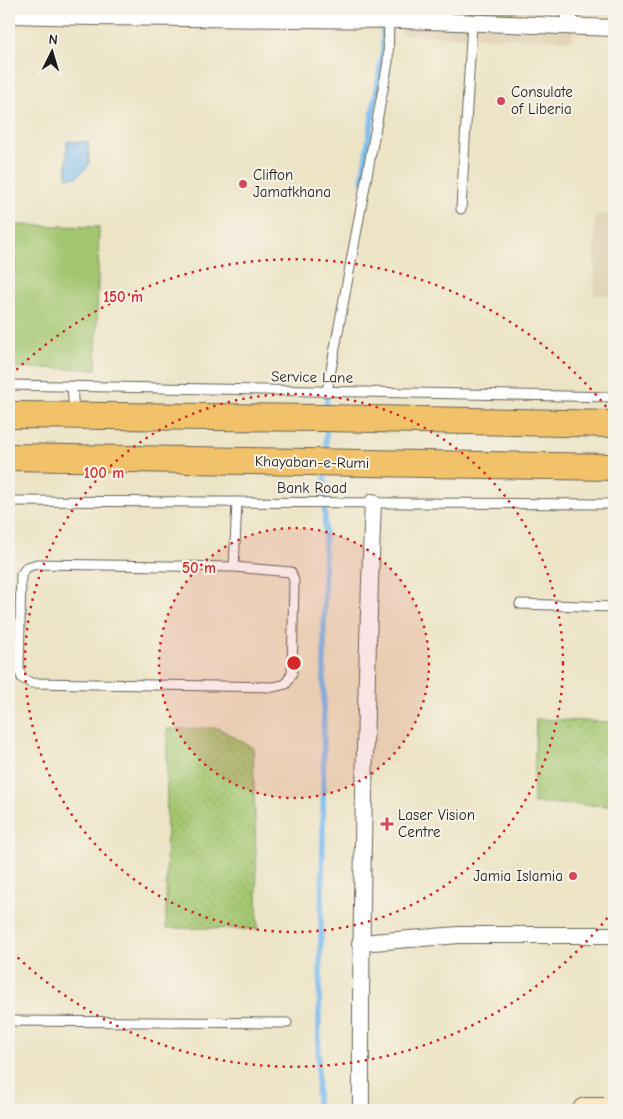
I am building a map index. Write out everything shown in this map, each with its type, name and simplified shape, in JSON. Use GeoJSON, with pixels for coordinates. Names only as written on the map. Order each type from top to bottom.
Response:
{"type":"FeatureCollection","features":[{"type":"Feature","properties":{"kind":"main road"},"geometry":{"type":"LineString","coordinates":[[9,415],[614,424]]}},
{"type":"Feature","properties":{"kind":"main road","name":"Khayaban-e-Rumi"},"geometry":{"type":"LineString","coordinates":[[9,457],[614,467]]}},
{"type":"Feature","properties":{"kind":"street"},"geometry":{"type":"LineString","coordinates":[[568,9],[570,26]]}},
{"type":"Feature","properties":{"kind":"street"},"geometry":{"type":"LineString","coordinates":[[9,15],[91,13],[472,22],[614,28]]}},
{"type":"Feature","properties":{"kind":"street"},"geometry":{"type":"LineString","coordinates":[[361,1110],[360,943],[373,502]]}},
{"type":"Feature","properties":{"kind":"street"},"geometry":{"type":"LineString","coordinates":[[360,943],[459,935],[614,935]]}},
{"type":"Feature","properties":{"kind":"street"},"geometry":{"type":"LineString","coordinates":[[585,1110],[614,1110]]}},
{"type":"Feature","properties":{"kind":"lane"},"geometry":{"type":"LineString","coordinates":[[327,392],[386,71],[388,20]]}},
{"type":"Feature","properties":{"kind":"lane"},"geometry":{"type":"LineString","coordinates":[[461,209],[472,22]]}},
{"type":"Feature","properties":{"kind":"lane","name":"Service Lane"},"geometry":{"type":"LineString","coordinates":[[9,385],[614,397]]}},
{"type":"Feature","properties":{"kind":"lane"},"geometry":{"type":"LineString","coordinates":[[72,386],[74,416]]}},
{"type":"Feature","properties":{"kind":"lane","name":"Bank Road"},"geometry":{"type":"LineString","coordinates":[[9,501],[614,504]]}},
{"type":"Feature","properties":{"kind":"lane"},"geometry":{"type":"LineString","coordinates":[[234,568],[237,502]]}},
{"type":"Feature","properties":{"kind":"lane"},"geometry":{"type":"LineString","coordinates":[[37,564],[234,568],[291,572],[295,596],[292,673],[286,684],[274,688],[31,683],[22,678],[19,670],[21,576],[27,567],[37,564]]}},
{"type":"Feature","properties":{"kind":"lane"},"geometry":{"type":"LineString","coordinates":[[520,604],[614,607]]}},
{"type":"Feature","properties":{"kind":"lane"},"geometry":{"type":"LineString","coordinates":[[9,1021],[286,1023]]}},
{"type":"Feature","properties":{"kind":"shaded area"},"geometry":{"type":"Polygon","coordinates":[[[400,9],[570,9],[573,40],[402,35],[400,9]]]}},
{"type":"Feature","properties":{"kind":"shaded area"},"geometry":{"type":"Polygon","coordinates":[[[595,214],[614,214],[614,295],[594,295],[595,214]]]}},
{"type":"Feature","properties":{"kind":"green space"},"geometry":{"type":"Polygon","coordinates":[[[400,9],[519,9],[515,13],[400,9]]]}},
{"type":"Feature","properties":{"kind":"green space"},"geometry":{"type":"Polygon","coordinates":[[[15,225],[99,227],[96,369],[13,368],[15,225]]]}},
{"type":"Feature","properties":{"kind":"green space"},"geometry":{"type":"Polygon","coordinates":[[[536,719],[614,722],[614,806],[533,803],[536,719]]]}},
{"type":"Feature","properties":{"kind":"green space"},"geometry":{"type":"Polygon","coordinates":[[[218,728],[253,748],[258,929],[166,928],[167,729],[218,728]]]}},
{"type":"Feature","properties":{"kind":"water"},"geometry":{"type":"Polygon","coordinates":[[[67,141],[88,142],[89,165],[77,177],[67,178],[67,141]]]}},
{"type":"Feature","properties":{"kind":"waterway"},"geometry":{"type":"LineString","coordinates":[[362,181],[383,50],[383,9]]}},
{"type":"Feature","properties":{"kind":"waterway"},"geometry":{"type":"LineString","coordinates":[[326,411],[327,390]]}},
{"type":"Feature","properties":{"kind":"waterway"},"geometry":{"type":"LineString","coordinates":[[326,425],[326,456]]}},
{"type":"Feature","properties":{"kind":"waterway"},"geometry":{"type":"LineString","coordinates":[[317,1110],[323,840],[325,470]]}},
{"type":"Feature","properties":{"kind":"place","name":"Consulate of Liberia"},"geometry":{"type":"Point","coordinates":[501,101]}},
{"type":"Feature","properties":{"kind":"place","name":"Clifton Jamatkhana"},"geometry":{"type":"Point","coordinates":[243,184]}},
{"type":"Feature","properties":{"kind":"place","name":"Laser Vision Centre"},"geometry":{"type":"Point","coordinates":[387,824]}},
{"type":"Feature","properties":{"kind":"place","name":"Jamia Islamia"},"geometry":{"type":"Point","coordinates":[573,876]}}]}
